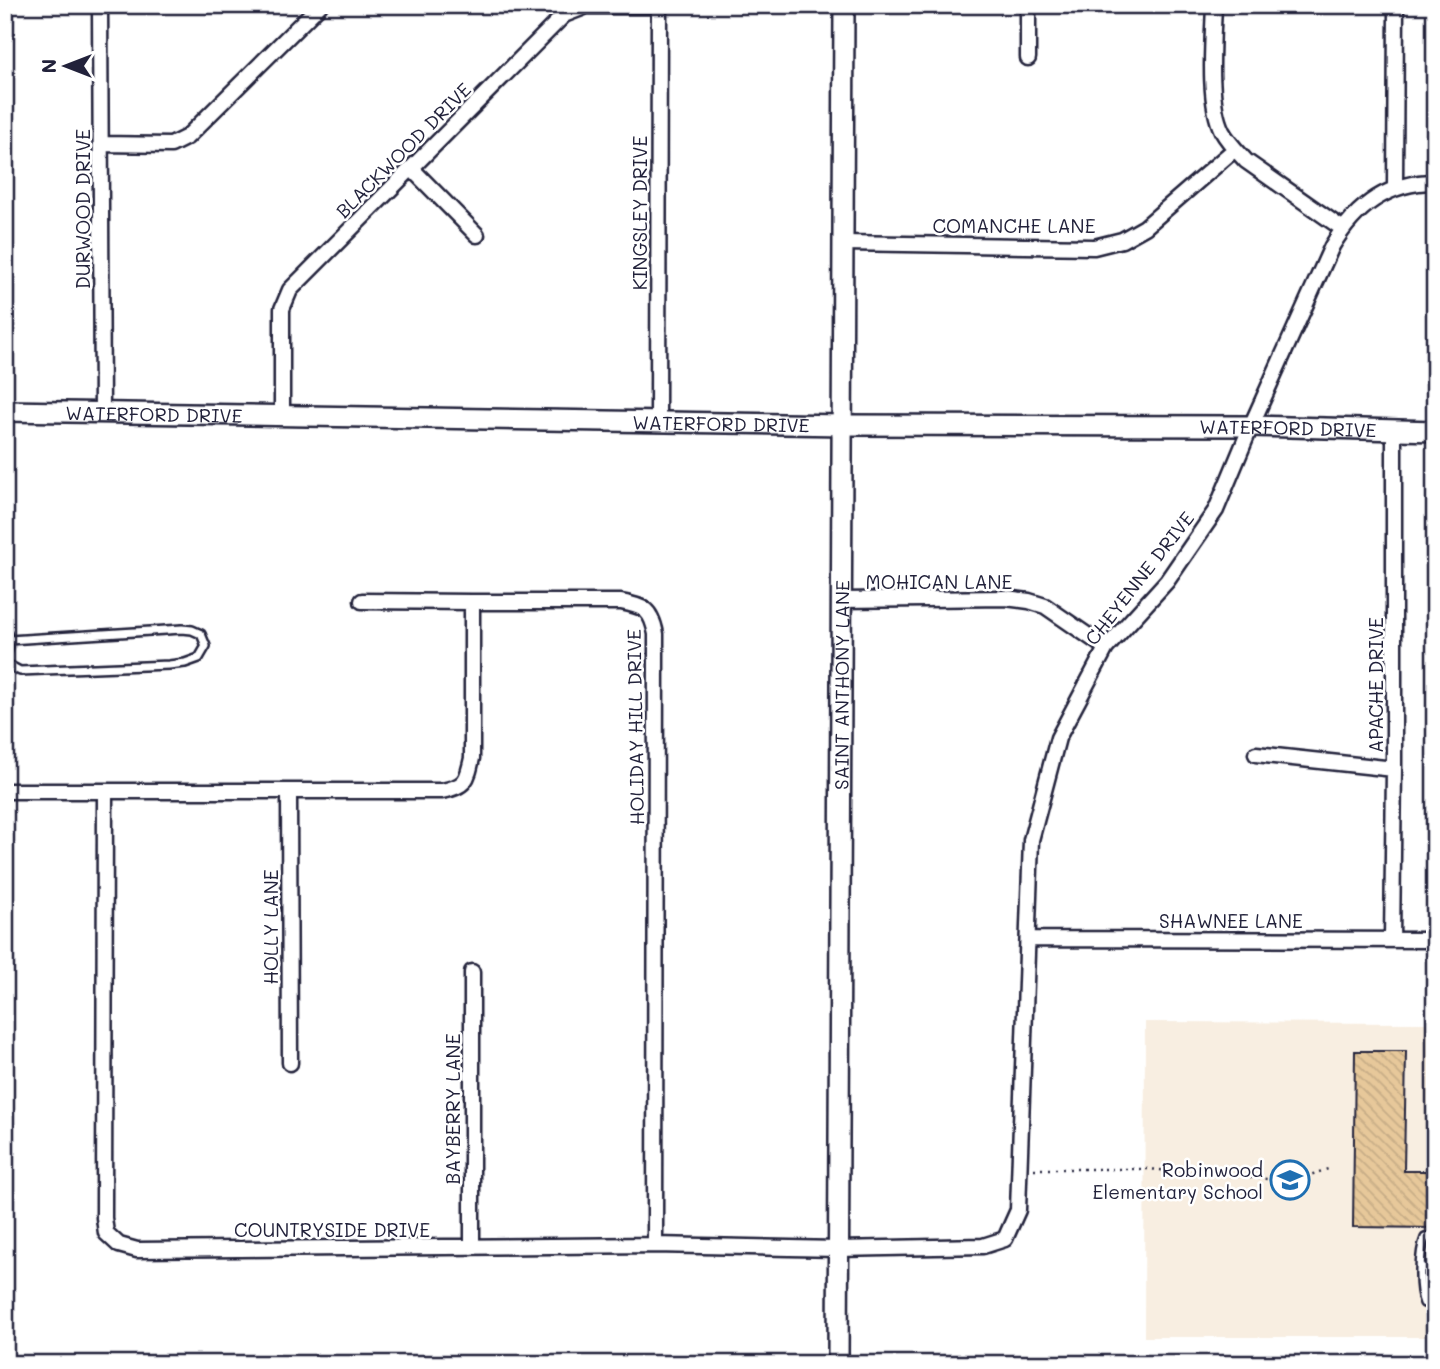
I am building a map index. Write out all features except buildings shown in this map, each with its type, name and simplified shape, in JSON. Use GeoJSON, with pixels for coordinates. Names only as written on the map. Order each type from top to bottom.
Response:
{"type":"FeatureCollection","features":[{"type":"Feature","properties":{"kind":"street","name":"DURWOOD DRIVE"},"geometry":{"type":"LineString","coordinates":[[100,5],[102,413]]}},
{"type":"Feature","properties":{"kind":"street"},"geometry":{"type":"LineString","coordinates":[[101,144],[171,145],[187,137],[320,5]]}},
{"type":"Feature","properties":{"kind":"street","name":"SAINT ANTHONY LANE"},"geometry":{"type":"LineString","coordinates":[[838,1364],[844,5]]}},
{"type":"Feature","properties":{"kind":"street"},"geometry":{"type":"LineString","coordinates":[[1028,5],[1028,58]]}},
{"type":"Feature","properties":{"kind":"street"},"geometry":{"type":"LineString","coordinates":[[1214,5],[1213,92],[1222,131],[1246,161],[1343,229]]}},
{"type":"Feature","properties":{"kind":"street"},"geometry":{"type":"LineString","coordinates":[[1395,188],[1396,5]]}},
{"type":"Feature","properties":{"kind":"street","name":"BLACKWOOD DRIVE"},"geometry":{"type":"LineString","coordinates":[[282,416],[282,309],[290,290],[564,15],[587,6],[659,6]]}},
{"type":"Feature","properties":{"kind":"street","name":"KINGSLEY DRIVE"},"geometry":{"type":"LineString","coordinates":[[658,422],[659,6]]}},
{"type":"Feature","properties":{"kind":"street","name":"COMANCHE LANE"},"geometry":{"type":"LineString","coordinates":[[843,243],[1094,247],[1122,240],[1145,227],[1234,149]]}},
{"type":"Feature","properties":{"kind":"street"},"geometry":{"type":"LineString","coordinates":[[412,169],[477,235]]}},
{"type":"Feature","properties":{"kind":"street","name":"CHEYENNE DRIVE"},"geometry":{"type":"LineString","coordinates":[[1005,1239],[1018,1210],[1031,840],[1058,738],[1105,648],[1167,580],[1216,510],[1332,246],[1343,229],[1357,212],[1395,188],[1435,182]]}},
{"type":"Feature","properties":{"kind":"street","name":"WATERFORD DRIVE"},"geometry":{"type":"LineString","coordinates":[[5,411],[843,425],[1251,426],[1435,431]]}},
{"type":"Feature","properties":{"kind":"street","name":"APACHE DRIVE"},"geometry":{"type":"LineString","coordinates":[[1392,940],[1394,430]]}},
{"type":"Feature","properties":{"kind":"street","name":"MOHICAN LANE"},"geometry":{"type":"LineString","coordinates":[[842,600],[1006,598],[1030,601],[1045,606],[1105,648]]}},
{"type":"Feature","properties":{"kind":"street","name":"HOLIDAY HILL DRIVE"},"geometry":{"type":"LineString","coordinates":[[362,601],[621,602],[642,606],[653,618],[656,634],[655,1245]]}},
{"type":"Feature","properties":{"kind":"street"},"geometry":{"type":"LineString","coordinates":[[5,790],[289,792],[442,791],[457,788],[468,777],[472,758],[471,602]]}},
{"type":"Feature","properties":{"kind":"street"},"geometry":{"type":"LineString","coordinates":[[1256,754],[1394,769]]}},
{"type":"Feature","properties":{"kind":"street","name":"COUNTRYSIDE DRIVE"},"geometry":{"type":"LineString","coordinates":[[105,791],[104,1218],[106,1233],[119,1245],[137,1250],[655,1245],[838,1249],[983,1246],[1005,1239]]}},
{"type":"Feature","properties":{"kind":"street","name":"HOLLY LANE"},"geometry":{"type":"LineString","coordinates":[[289,792],[290,1063]]}},
{"type":"Feature","properties":{"kind":"street","name":"SHAWNEE LANE"},"geometry":{"type":"LineString","coordinates":[[1028,939],[1435,940]]}},
{"type":"Feature","properties":{"kind":"street","name":"BAYBERRY LANE"},"geometry":{"type":"LineString","coordinates":[[472,972],[472,1247]]}},
{"type":"Feature","properties":{"kind":"lane"},"geometry":{"type":"LineString","coordinates":[[5,629],[9,652],[5,661],[20,671],[169,665],[199,658],[206,646],[201,634],[192,629],[9,640]]}},
{"type":"Feature","properties":{"kind":"lane"},"geometry":{"type":"LineString","coordinates":[[1433,1235],[1425,1238],[1422,1245],[1420,1294],[1424,1303],[1435,1303]]}},
{"type":"Feature","properties":{"kind":"lane"},"geometry":{"type":"LineString","coordinates":[[1421,1267],[1435,1268]]}},
{"type":"Feature","properties":{"kind":"path"},"geometry":{"type":"LineString","coordinates":[[1020,1169],[1148,1169],[1292,1181],[1331,1168]]}},
{"type":"Feature","properties":{"kind":"shaded area","name":"Robinwood Elementary School"},"geometry":{"type":"Polygon","coordinates":[[[1145,1022],[1435,1023],[1435,1337],[1144,1337],[1145,1022]]]}},
{"type":"Feature","properties":{"kind":"place","name":"Robinwood Elementary School"},"geometry":{"type":"Point","coordinates":[1290,1180]}}]}
